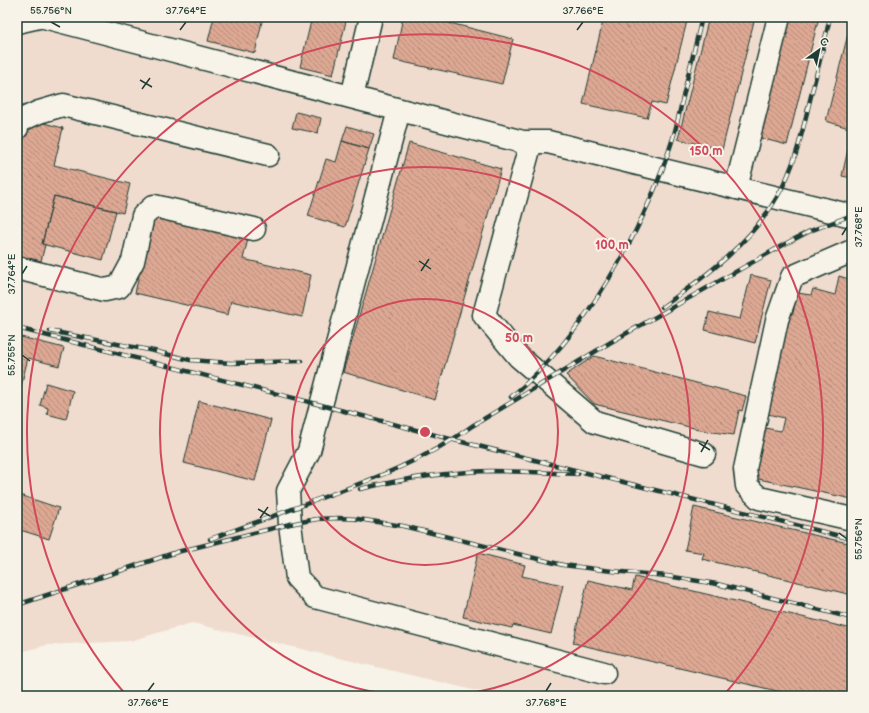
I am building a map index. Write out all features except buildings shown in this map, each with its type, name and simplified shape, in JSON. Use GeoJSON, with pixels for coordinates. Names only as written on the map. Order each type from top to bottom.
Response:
{"type":"FeatureCollection","features":[{"type":"Feature","properties":{"kind":"lane"},"geometry":{"type":"LineString","coordinates":[[17,22],[39,17]]}},
{"type":"Feature","properties":{"kind":"lane"},"geometry":{"type":"LineString","coordinates":[[44,17],[523,142],[548,142],[852,216]]}},
{"type":"Feature","properties":{"kind":"lane"},"geometry":{"type":"LineString","coordinates":[[352,97],[371,17]]}},
{"type":"Feature","properties":{"kind":"lane"},"geometry":{"type":"LineString","coordinates":[[736,188],[779,17]]}},
{"type":"Feature","properties":{"kind":"lane"},"geometry":{"type":"LineString","coordinates":[[17,128],[18,121],[39,112],[63,105],[268,155]]}},
{"type":"Feature","properties":{"kind":"lane"},"geometry":{"type":"LineString","coordinates":[[399,110],[309,451],[288,491],[296,578],[315,596],[604,672]]}},
{"type":"Feature","properties":{"kind":"lane"},"geometry":{"type":"LineString","coordinates":[[531,142],[484,315],[519,357],[595,422],[704,454]]}},
{"type":"Feature","properties":{"kind":"lane"},"geometry":{"type":"LineString","coordinates":[[17,268],[105,290],[119,287],[133,261],[143,216],[154,206],[254,229]]}},
{"type":"Feature","properties":{"kind":"lane"},"geometry":{"type":"LineString","coordinates":[[852,251],[792,277],[777,320],[745,469],[747,486],[759,498],[852,519]]}},
{"type":"Feature","properties":{"kind":"shaded area"},"geometry":{"type":"Polygon","coordinates":[[[17,17],[852,17],[852,696],[498,696],[192,623],[130,641],[47,645],[17,653],[17,17]]]}},
{"type":"Feature","properties":{"kind":"railway"},"geometry":{"type":"LineString","coordinates":[[511,397],[538,372],[564,343],[587,312],[629,244],[661,173],[673,138],[702,17]]}},
{"type":"Feature","properties":{"kind":"railway"},"geometry":{"type":"LineString","coordinates":[[662,307],[694,284],[741,244],[766,214],[777,197],[789,174],[797,150],[830,17]]}},
{"type":"Feature","properties":{"kind":"railway"},"geometry":{"type":"LineString","coordinates":[[313,501],[396,469],[435,450],[611,342],[785,244],[810,231],[852,215]]}},
{"type":"Feature","properties":{"kind":"railway"},"geometry":{"type":"LineString","coordinates":[[17,328],[454,440],[852,539]]}},
{"type":"Feature","properties":{"kind":"railway"},"geometry":{"type":"LineString","coordinates":[[50,331],[154,351],[190,360],[231,363],[302,361]]}},
{"type":"Feature","properties":{"kind":"railway"},"geometry":{"type":"LineString","coordinates":[[360,489],[392,482],[457,473],[512,471],[578,474]]}},
{"type":"Feature","properties":{"kind":"railway"},"geometry":{"type":"LineString","coordinates":[[210,539],[317,500]]}},
{"type":"Feature","properties":{"kind":"railway"},"geometry":{"type":"LineString","coordinates":[[17,605],[177,552],[290,524],[317,519],[338,518],[358,519],[403,526],[563,565],[667,576],[717,584],[852,618]]}}]}
